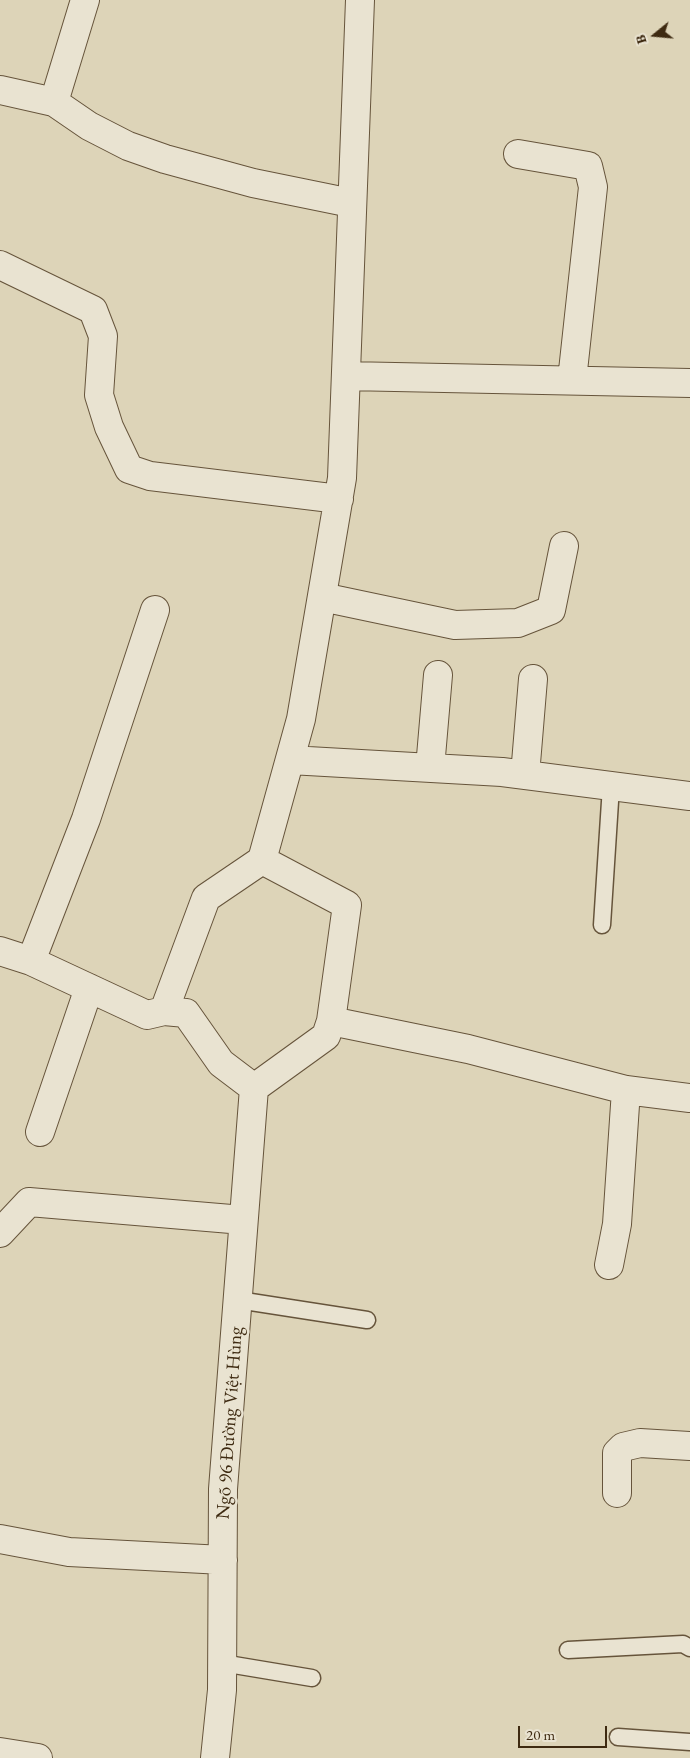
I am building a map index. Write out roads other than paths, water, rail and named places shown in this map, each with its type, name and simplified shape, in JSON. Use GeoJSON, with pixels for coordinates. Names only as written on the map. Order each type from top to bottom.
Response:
{"type":"FeatureCollection","features":[{"type":"Feature","properties":{"kind":"street"},"geometry":{"type":"LineString","coordinates":[[54,102],[85,0]]}},
{"type":"Feature","properties":{"kind":"street"},"geometry":{"type":"LineString","coordinates":[[164,1011],[206,898],[262,860],[301,719],[342,478],[360,0]]}},
{"type":"Feature","properties":{"kind":"street"},"geometry":{"type":"LineString","coordinates":[[0,90],[54,102],[89,126],[128,146],[165,160],[253,183],[351,202]]}},
{"type":"Feature","properties":{"kind":"street"},"geometry":{"type":"LineString","coordinates":[[518,154],[588,166],[593,187],[572,380]]}},
{"type":"Feature","properties":{"kind":"street"},"geometry":{"type":"LineString","coordinates":[[0,265],[93,310],[103,336],[99,395],[109,428],[129,469],[150,476],[339,498]]}},
{"type":"Feature","properties":{"kind":"street"},"geometry":{"type":"LineString","coordinates":[[346,376],[690,383]]}},
{"type":"Feature","properties":{"kind":"street"},"geometry":{"type":"LineString","coordinates":[[322,597],[455,625],[518,623],[551,610],[564,546]]}},
{"type":"Feature","properties":{"kind":"street"},"geometry":{"type":"LineString","coordinates":[[32,961],[86,819],[155,610]]}},
{"type":"Feature","properties":{"kind":"street"},"geometry":{"type":"LineString","coordinates":[[430,768],[438,675]]}},
{"type":"Feature","properties":{"kind":"street"},"geometry":{"type":"LineString","coordinates":[[525,775],[533,679]]}},
{"type":"Feature","properties":{"kind":"street"},"geometry":{"type":"LineString","coordinates":[[290,760],[525,775],[690,796]]}},
{"type":"Feature","properties":{"kind":"street"},"geometry":{"type":"LineString","coordinates":[[0,951],[32,961],[147,1015],[164,1011],[186,1013],[221,1063],[254,1088],[326,1036],[332,1021],[347,905],[262,860]]}},
{"type":"Feature","properties":{"kind":"street"},"geometry":{"type":"LineString","coordinates":[[40,1132],[89,988]]}},
{"type":"Feature","properties":{"kind":"street"},"geometry":{"type":"LineString","coordinates":[[332,1021],[468,1049],[626,1090],[690,1098]]}},
{"type":"Feature","properties":{"kind":"street","name":"Ngõ 96 Đường Việt Hùng"},"geometry":{"type":"LineString","coordinates":[[215,1758],[222,1690],[223,1489],[254,1088]]}},
{"type":"Feature","properties":{"kind":"street"},"geometry":{"type":"LineString","coordinates":[[609,1265],[617,1224],[626,1090]]}},
{"type":"Feature","properties":{"kind":"street"},"geometry":{"type":"LineString","coordinates":[[0,1233],[29,1202],[243,1220]]}},
{"type":"Feature","properties":{"kind":"street"},"geometry":{"type":"LineString","coordinates":[[617,1492],[617,1453],[623,1447],[640,1443],[690,1446]]}},
{"type":"Feature","properties":{"kind":"street"},"geometry":{"type":"LineString","coordinates":[[0,1539],[69,1552],[223,1560]]}},
{"type":"Feature","properties":{"kind":"street"},"geometry":{"type":"LineString","coordinates":[[0,1752],[38,1758]]}},
{"type":"Feature","properties":{"kind":"lane"},"geometry":{"type":"LineString","coordinates":[[602,925],[611,786]]}},
{"type":"Feature","properties":{"kind":"lane"},"geometry":{"type":"LineString","coordinates":[[238,1300],[367,1320]]}},
{"type":"Feature","properties":{"kind":"lane"},"geometry":{"type":"LineString","coordinates":[[568,1650],[682,1644],[690,1648]]}},
{"type":"Feature","properties":{"kind":"lane"},"geometry":{"type":"LineString","coordinates":[[222,1663],[312,1678]]}},
{"type":"Feature","properties":{"kind":"lane"},"geometry":{"type":"LineString","coordinates":[[618,1737],[690,1742]]}}]}
